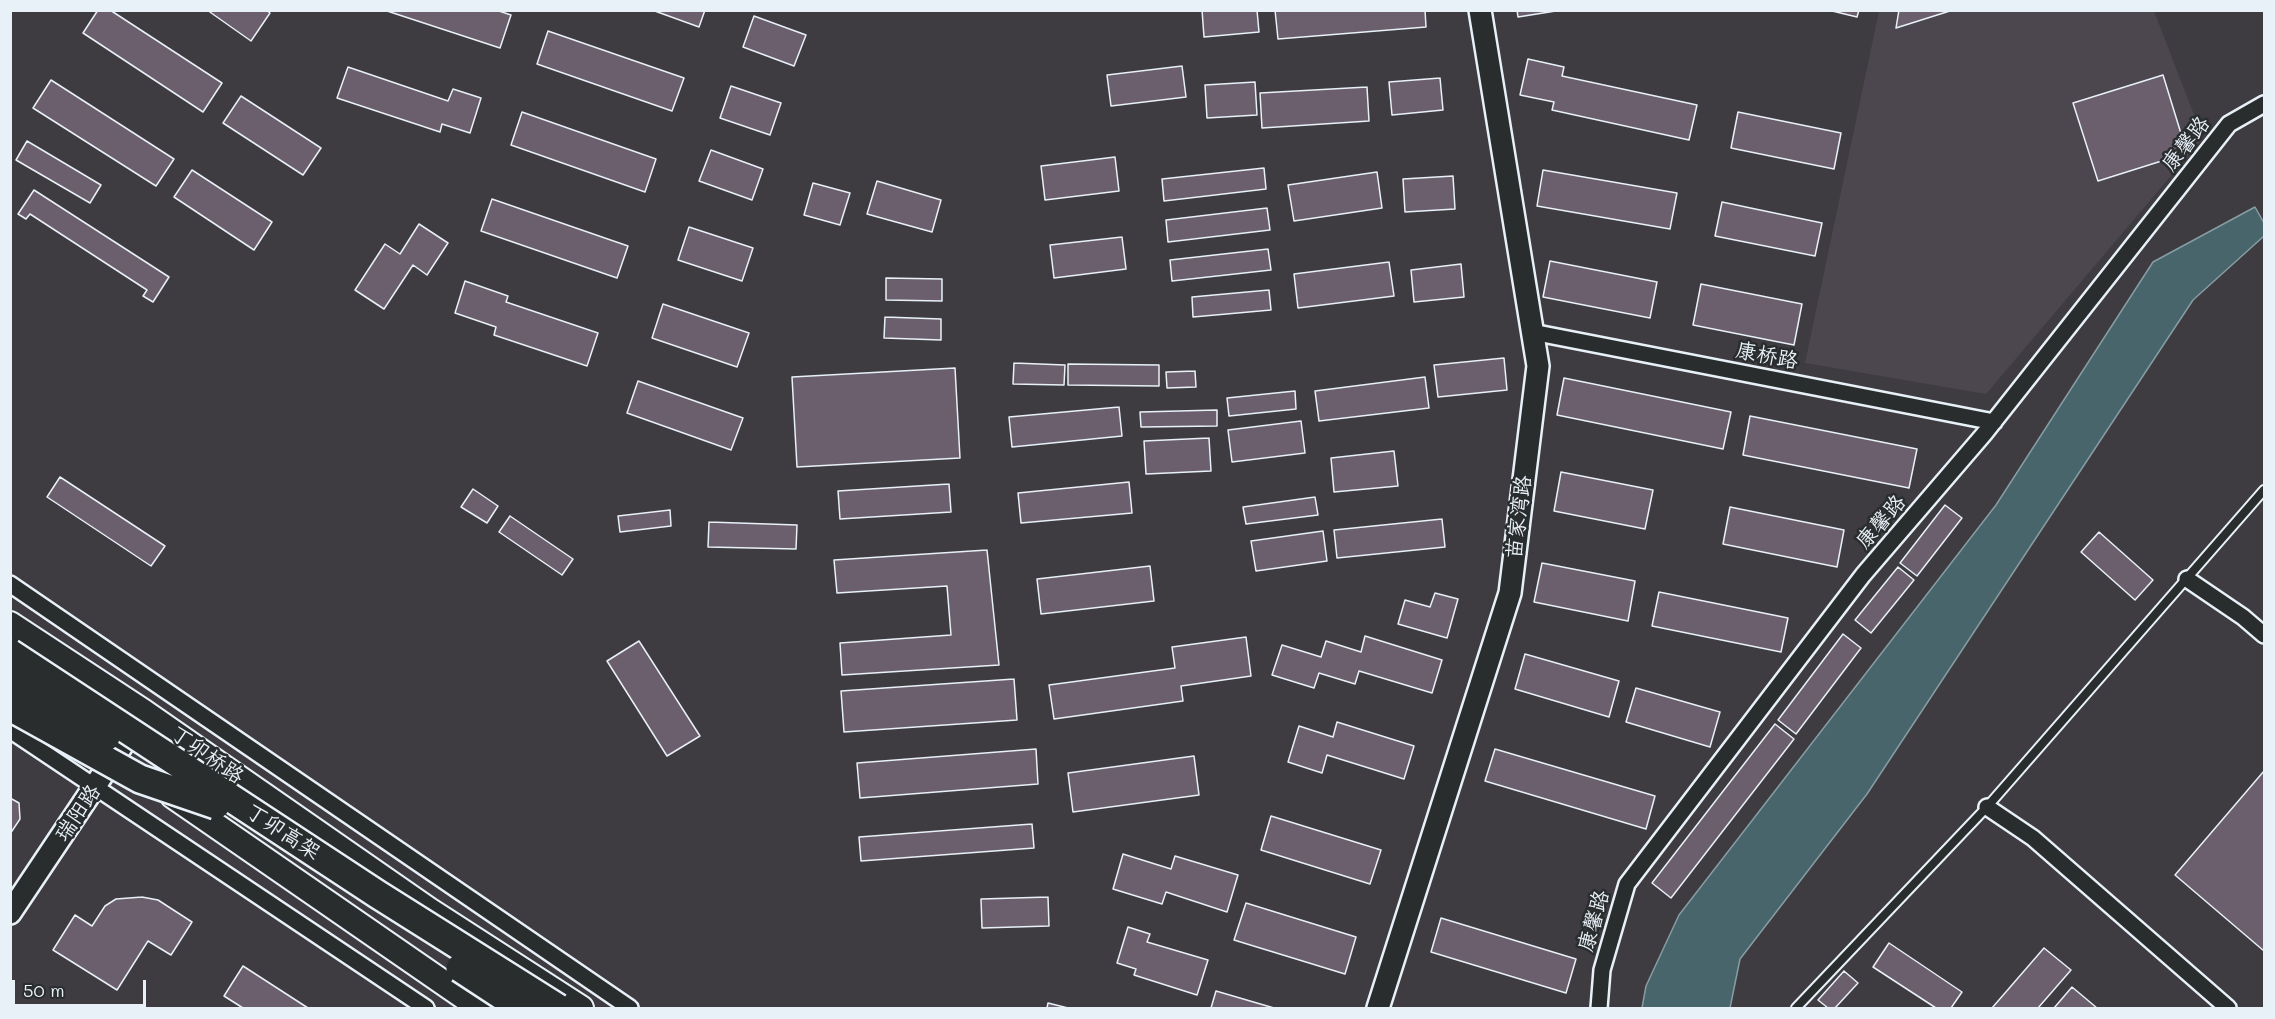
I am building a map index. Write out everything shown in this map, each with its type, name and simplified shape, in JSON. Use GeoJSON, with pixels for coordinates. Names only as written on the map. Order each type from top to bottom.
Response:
{"type":"FeatureCollection","features":[{"type":"Feature","properties":{"kind":"highway","name":"丁卯高架"},"geometry":{"type":"LineString","coordinates":[[10,653],[377,894],[558,1008]]}},
{"type":"Feature","properties":{"kind":"highway","name":"丁卯高架"},"geometry":{"type":"LineString","coordinates":[[10,678],[216,806],[521,1008]]}},
{"type":"Feature","properties":{"kind":"highway"},"geometry":{"type":"LineString","coordinates":[[10,707],[140,779],[216,806]]}},
{"type":"Feature","properties":{"kind":"main road","name":"丁卯桥路"},"geometry":{"type":"LineString","coordinates":[[10,624],[144,712],[429,910],[581,1008]]}},
{"type":"Feature","properties":{"kind":"main road"},"geometry":{"type":"LineString","coordinates":[[10,689],[117,756],[480,1008]]}},
{"type":"Feature","properties":{"kind":"street","name":"苗家湾路"},"geometry":{"type":"LineString","coordinates":[[1378,1008],[1510,593],[1538,366],[1480,10]]}},
{"type":"Feature","properties":{"kind":"street","name":"康馨路"},"geometry":{"type":"LineString","coordinates":[[1599,1008],[1602,970],[1627,884],[1863,575],[1994,422],[2229,123],[2265,104]]}},
{"type":"Feature","properties":{"kind":"street","name":"康桥路"},"geometry":{"type":"LineString","coordinates":[[1532,332],[1994,422]]}},
{"type":"Feature","properties":{"kind":"street"},"geometry":{"type":"LineString","coordinates":[[2187,579],[2265,635]]}},
{"type":"Feature","properties":{"kind":"street"},"geometry":{"type":"LineString","coordinates":[[10,584],[630,1008]]}},
{"type":"Feature","properties":{"kind":"street","name":"瑞阳路"},"geometry":{"type":"LineString","coordinates":[[10,913],[117,756],[144,712]]}},
{"type":"Feature","properties":{"kind":"street"},"geometry":{"type":"LineString","coordinates":[[10,730],[426,1008]]}},
{"type":"Feature","properties":{"kind":"street"},"geometry":{"type":"LineString","coordinates":[[1987,807],[2032,838],[2228,1008]]}},
{"type":"Feature","properties":{"kind":"lane"},"geometry":{"type":"LineString","coordinates":[[1796,1008],[1987,807],[2265,490]]}},
{"type":"Feature","properties":{"kind":"shaded area"},"geometry":{"type":"Polygon","coordinates":[[[1879,11],[2154,11],[2203,138],[1986,394],[1805,363],[1879,11]]]}},
{"type":"Feature","properties":{"kind":"water"},"geometry":{"type":"Polygon","coordinates":[[[2255,207],[2264,223],[2264,236],[2193,300],[1867,794],[1740,959],[1730,1008],[1642,1008],[1646,986],[1679,915],[1996,505],[2153,262],[2255,207]]]}},
{"type":"Feature","properties":{"kind":"building"},"geometry":{"type":"Polygon","coordinates":[[[98,10],[110,10],[222,83],[203,112],[83,33],[98,10]]]}},
{"type":"Feature","properties":{"kind":"building"},"geometry":{"type":"Polygon","coordinates":[[[207,10],[266,10],[270,13],[251,41],[207,10]]]}},
{"type":"Feature","properties":{"kind":"building"},"geometry":{"type":"Polygon","coordinates":[[[384,10],[496,10],[511,15],[500,48],[384,10]]]}},
{"type":"Feature","properties":{"kind":"building"},"geometry":{"type":"Polygon","coordinates":[[[652,10],[705,10],[699,27],[652,10]]]}},
{"type":"Feature","properties":{"kind":"building"},"geometry":{"type":"Polygon","coordinates":[[[1202,10],[1257,10],[1259,32],[1204,37],[1202,10]]]}},
{"type":"Feature","properties":{"kind":"building"},"geometry":{"type":"Polygon","coordinates":[[[1275,10],[1425,10],[1426,27],[1278,39],[1275,10]]]}},
{"type":"Feature","properties":{"kind":"building"},"geometry":{"type":"Polygon","coordinates":[[[1517,10],[1562,10],[1518,17],[1517,10]]]}},
{"type":"Feature","properties":{"kind":"building"},"geometry":{"type":"Polygon","coordinates":[[[1828,10],[1859,10],[1857,17],[1828,10]]]}},
{"type":"Feature","properties":{"kind":"building"},"geometry":{"type":"Polygon","coordinates":[[[1899,10],[1953,10],[1896,28],[1899,10]]]}},
{"type":"Feature","properties":{"kind":"building"},"geometry":{"type":"Polygon","coordinates":[[[754,16],[806,35],[794,66],[743,47],[754,16]]]}},
{"type":"Feature","properties":{"kind":"building"},"geometry":{"type":"Polygon","coordinates":[[[548,31],[684,78],[672,111],[537,64],[548,31]]]}},
{"type":"Feature","properties":{"kind":"building"},"geometry":{"type":"Polygon","coordinates":[[[1528,59],[1564,67],[1562,76],[1697,105],[1689,140],[1552,110],[1554,102],[1520,95],[1528,59]]]}},
{"type":"Feature","properties":{"kind":"building"},"geometry":{"type":"Polygon","coordinates":[[[1182,66],[1186,97],[1111,106],[1107,75],[1182,66]]]}},
{"type":"Feature","properties":{"kind":"building"},"geometry":{"type":"Polygon","coordinates":[[[348,67],[448,101],[453,89],[481,98],[470,133],[442,124],[440,132],[337,98],[348,67]]]}},
{"type":"Feature","properties":{"kind":"building"},"geometry":{"type":"Polygon","coordinates":[[[2163,75],[2187,153],[2098,181],[2073,103],[2163,75]]]}},
{"type":"Feature","properties":{"kind":"building"},"geometry":{"type":"Polygon","coordinates":[[[1440,78],[1443,110],[1392,115],[1389,82],[1440,78]]]}},
{"type":"Feature","properties":{"kind":"building"},"geometry":{"type":"Polygon","coordinates":[[[51,80],[174,159],[156,186],[33,108],[51,80]]]}},
{"type":"Feature","properties":{"kind":"building"},"geometry":{"type":"Polygon","coordinates":[[[1255,82],[1257,115],[1207,118],[1205,85],[1255,82]]]}},
{"type":"Feature","properties":{"kind":"building"},"geometry":{"type":"Polygon","coordinates":[[[731,86],[781,103],[770,135],[720,118],[731,86]]]}},
{"type":"Feature","properties":{"kind":"building"},"geometry":{"type":"Polygon","coordinates":[[[1367,87],[1369,121],[1262,128],[1260,93],[1367,87]]]}},
{"type":"Feature","properties":{"kind":"building"},"geometry":{"type":"Polygon","coordinates":[[[241,96],[321,148],[303,175],[223,123],[241,96]]]}},
{"type":"Feature","properties":{"kind":"building"},"geometry":{"type":"Polygon","coordinates":[[[522,112],[656,159],[645,192],[511,145],[522,112]]]}},
{"type":"Feature","properties":{"kind":"building"},"geometry":{"type":"Polygon","coordinates":[[[1738,112],[1841,133],[1834,169],[1731,148],[1738,112]]]}},
{"type":"Feature","properties":{"kind":"building"},"geometry":{"type":"Polygon","coordinates":[[[27,141],[101,185],[90,203],[16,160],[27,141]]]}},
{"type":"Feature","properties":{"kind":"building"},"geometry":{"type":"Polygon","coordinates":[[[711,150],[763,169],[752,200],[699,181],[711,150]]]}},
{"type":"Feature","properties":{"kind":"building"},"geometry":{"type":"Polygon","coordinates":[[[1115,157],[1119,191],[1045,200],[1041,166],[1115,157]]]}},
{"type":"Feature","properties":{"kind":"building"},"geometry":{"type":"Polygon","coordinates":[[[1264,168],[1266,189],[1164,201],[1162,179],[1264,168]]]}},
{"type":"Feature","properties":{"kind":"building"},"geometry":{"type":"Polygon","coordinates":[[[192,170],[272,222],[254,250],[174,197],[192,170]]]}},
{"type":"Feature","properties":{"kind":"building"},"geometry":{"type":"Polygon","coordinates":[[[1543,170],[1677,193],[1670,229],[1537,206],[1543,170]]]}},
{"type":"Feature","properties":{"kind":"building"},"geometry":{"type":"Polygon","coordinates":[[[1377,172],[1382,208],[1294,221],[1288,185],[1377,172]]]}},
{"type":"Feature","properties":{"kind":"building"},"geometry":{"type":"Polygon","coordinates":[[[1453,176],[1455,209],[1405,212],[1403,179],[1453,176]]]}},
{"type":"Feature","properties":{"kind":"building"},"geometry":{"type":"Polygon","coordinates":[[[877,181],[941,200],[932,232],[867,214],[877,181]]]}},
{"type":"Feature","properties":{"kind":"building"},"geometry":{"type":"Polygon","coordinates":[[[813,183],[850,193],[840,225],[804,215],[813,183]]]}},
{"type":"Feature","properties":{"kind":"building"},"geometry":{"type":"Polygon","coordinates":[[[34,190],[169,277],[153,302],[143,296],[147,290],[30,214],[26,219],[18,214],[34,190]]]}},
{"type":"Feature","properties":{"kind":"building"},"geometry":{"type":"Polygon","coordinates":[[[492,199],[628,246],[617,278],[481,231],[492,199]]]}},
{"type":"Feature","properties":{"kind":"building"},"geometry":{"type":"Polygon","coordinates":[[[1722,202],[1822,223],[1815,256],[1715,236],[1722,202]]]}},
{"type":"Feature","properties":{"kind":"building"},"geometry":{"type":"Polygon","coordinates":[[[1267,208],[1270,230],[1168,242],[1166,220],[1267,208]]]}},
{"type":"Feature","properties":{"kind":"building"},"geometry":{"type":"Polygon","coordinates":[[[419,224],[448,243],[427,275],[413,265],[384,309],[355,290],[385,244],[400,254],[419,224]]]}},
{"type":"Feature","properties":{"kind":"building"},"geometry":{"type":"Polygon","coordinates":[[[689,227],[753,248],[742,281],[678,260],[689,227]]]}},
{"type":"Feature","properties":{"kind":"building"},"geometry":{"type":"Polygon","coordinates":[[[1122,237],[1126,269],[1054,278],[1050,245],[1122,237]]]}},
{"type":"Feature","properties":{"kind":"building"},"geometry":{"type":"Polygon","coordinates":[[[1268,249],[1271,270],[1172,281],[1170,260],[1268,249]]]}},
{"type":"Feature","properties":{"kind":"building"},"geometry":{"type":"Polygon","coordinates":[[[1550,261],[1657,282],[1650,318],[1543,297],[1550,261]]]}},
{"type":"Feature","properties":{"kind":"building"},"geometry":{"type":"Polygon","coordinates":[[[1389,262],[1394,296],[1298,308],[1294,274],[1389,262]]]}},
{"type":"Feature","properties":{"kind":"building"},"geometry":{"type":"Polygon","coordinates":[[[1461,264],[1464,297],[1414,302],[1411,270],[1461,264]]]}},
{"type":"Feature","properties":{"kind":"building"},"geometry":{"type":"Polygon","coordinates":[[[886,278],[942,279],[942,301],[886,300],[886,278]]]}},
{"type":"Feature","properties":{"kind":"building"},"geometry":{"type":"Polygon","coordinates":[[[465,281],[508,296],[506,302],[598,333],[587,366],[494,335],[496,327],[455,313],[465,281]]]}},
{"type":"Feature","properties":{"kind":"building"},"geometry":{"type":"Polygon","coordinates":[[[1701,284],[1802,304],[1794,345],[1693,325],[1701,284]]]}},
{"type":"Feature","properties":{"kind":"building"},"geometry":{"type":"Polygon","coordinates":[[[1269,290],[1271,310],[1193,317],[1192,297],[1269,290]]]}},
{"type":"Feature","properties":{"kind":"building"},"geometry":{"type":"Polygon","coordinates":[[[663,304],[749,333],[737,367],[652,338],[663,304]]]}},
{"type":"Feature","properties":{"kind":"building"},"geometry":{"type":"Polygon","coordinates":[[[885,317],[941,319],[941,340],[884,338],[885,317]]]}},
{"type":"Feature","properties":{"kind":"building"},"geometry":{"type":"Polygon","coordinates":[[[1504,358],[1507,390],[1438,397],[1434,365],[1504,358]]]}},
{"type":"Feature","properties":{"kind":"building"},"geometry":{"type":"Polygon","coordinates":[[[1014,363],[1065,365],[1064,385],[1013,384],[1014,363]]]}},
{"type":"Feature","properties":{"kind":"building"},"geometry":{"type":"Polygon","coordinates":[[[1068,364],[1159,365],[1159,386],[1068,385],[1068,364]]]}},
{"type":"Feature","properties":{"kind":"building"},"geometry":{"type":"Polygon","coordinates":[[[955,368],[960,458],[797,467],[792,377],[955,368]]]}},
{"type":"Feature","properties":{"kind":"building"},"geometry":{"type":"Polygon","coordinates":[[[1195,371],[1196,387],[1167,388],[1166,372],[1195,371]]]}},
{"type":"Feature","properties":{"kind":"building"},"geometry":{"type":"Polygon","coordinates":[[[1425,377],[1429,408],[1319,421],[1315,391],[1425,377]]]}},
{"type":"Feature","properties":{"kind":"building"},"geometry":{"type":"Polygon","coordinates":[[[1564,378],[1731,412],[1723,449],[1557,415],[1564,378]]]}},
{"type":"Feature","properties":{"kind":"building"},"geometry":{"type":"Polygon","coordinates":[[[638,381],[743,418],[731,450],[627,413],[638,381]]]}},
{"type":"Feature","properties":{"kind":"building"},"geometry":{"type":"Polygon","coordinates":[[[1295,391],[1296,409],[1229,416],[1227,398],[1295,391]]]}},
{"type":"Feature","properties":{"kind":"building"},"geometry":{"type":"Polygon","coordinates":[[[1119,407],[1122,436],[1012,447],[1009,417],[1119,407]]]}},
{"type":"Feature","properties":{"kind":"building"},"geometry":{"type":"Polygon","coordinates":[[[1217,410],[1217,426],[1141,427],[1140,412],[1217,410]]]}},
{"type":"Feature","properties":{"kind":"building"},"geometry":{"type":"Polygon","coordinates":[[[1750,416],[1917,449],[1909,488],[1743,455],[1750,416]]]}},
{"type":"Feature","properties":{"kind":"building"},"geometry":{"type":"Polygon","coordinates":[[[1301,421],[1305,453],[1232,462],[1228,430],[1301,421]]]}},
{"type":"Feature","properties":{"kind":"building"},"geometry":{"type":"Polygon","coordinates":[[[1209,438],[1211,471],[1146,474],[1144,441],[1209,438]]]}},
{"type":"Feature","properties":{"kind":"building"},"geometry":{"type":"Polygon","coordinates":[[[1394,451],[1398,486],[1334,492],[1331,458],[1394,451]]]}},
{"type":"Feature","properties":{"kind":"building"},"geometry":{"type":"Polygon","coordinates":[[[1561,472],[1653,490],[1645,529],[1554,511],[1561,472]]]}},
{"type":"Feature","properties":{"kind":"building"},"geometry":{"type":"Polygon","coordinates":[[[60,477],[165,546],[151,566],[47,497],[60,477]]]}},
{"type":"Feature","properties":{"kind":"building"},"geometry":{"type":"Polygon","coordinates":[[[1129,482],[1132,513],[1021,523],[1018,493],[1129,482]]]}},
{"type":"Feature","properties":{"kind":"building"},"geometry":{"type":"Polygon","coordinates":[[[949,484],[951,512],[840,519],[838,491],[949,484]]]}},
{"type":"Feature","properties":{"kind":"building"},"geometry":{"type":"Polygon","coordinates":[[[473,489],[498,506],[487,523],[461,507],[473,489]]]}},
{"type":"Feature","properties":{"kind":"building"},"geometry":{"type":"Polygon","coordinates":[[[1315,497],[1318,515],[1246,524],[1243,507],[1315,497]]]}},
{"type":"Feature","properties":{"kind":"building"},"geometry":{"type":"Polygon","coordinates":[[[1945,505],[1962,518],[1917,576],[1900,563],[1945,505]]]}},
{"type":"Feature","properties":{"kind":"building"},"geometry":{"type":"Polygon","coordinates":[[[1730,507],[1844,530],[1837,567],[1723,544],[1730,507]]]}},
{"type":"Feature","properties":{"kind":"building"},"geometry":{"type":"Polygon","coordinates":[[[670,510],[671,526],[620,532],[618,516],[670,510]]]}},
{"type":"Feature","properties":{"kind":"building"},"geometry":{"type":"Polygon","coordinates":[[[510,516],[573,559],[562,575],[499,532],[510,516]]]}},
{"type":"Feature","properties":{"kind":"building"},"geometry":{"type":"Polygon","coordinates":[[[1442,519],[1445,547],[1337,558],[1334,530],[1442,519]]]}},
{"type":"Feature","properties":{"kind":"building"},"geometry":{"type":"Polygon","coordinates":[[[709,522],[797,525],[796,549],[708,547],[709,522]]]}},
{"type":"Feature","properties":{"kind":"building"},"geometry":{"type":"Polygon","coordinates":[[[1323,531],[1327,561],[1256,571],[1251,541],[1323,531]]]}},
{"type":"Feature","properties":{"kind":"building"},"geometry":{"type":"Polygon","coordinates":[[[2099,532],[2153,580],[2135,600],[2081,552],[2099,532]]]}},
{"type":"Feature","properties":{"kind":"building"},"geometry":{"type":"Polygon","coordinates":[[[987,550],[999,665],[842,675],[840,643],[951,635],[947,586],[837,593],[834,560],[987,550]]]}},
{"type":"Feature","properties":{"kind":"building"},"geometry":{"type":"Polygon","coordinates":[[[1542,563],[1635,581],[1628,621],[1534,602],[1542,563]]]}},
{"type":"Feature","properties":{"kind":"building"},"geometry":{"type":"Polygon","coordinates":[[[1150,566],[1154,601],[1041,614],[1037,579],[1150,566]]]}},
{"type":"Feature","properties":{"kind":"building"},"geometry":{"type":"Polygon","coordinates":[[[1898,567],[1914,580],[1871,633],[1855,620],[1898,567]]]}},
{"type":"Feature","properties":{"kind":"building"},"geometry":{"type":"Polygon","coordinates":[[[1659,592],[1788,618],[1781,652],[1652,626],[1659,592]]]}},
{"type":"Feature","properties":{"kind":"building"},"geometry":{"type":"Polygon","coordinates":[[[1435,593],[1458,599],[1447,638],[1398,624],[1405,600],[1430,607],[1435,593]]]}},
{"type":"Feature","properties":{"kind":"building"},"geometry":{"type":"Polygon","coordinates":[[[1843,634],[1861,648],[1796,734],[1778,720],[1843,634]]]}},
{"type":"Feature","properties":{"kind":"building"},"geometry":{"type":"Polygon","coordinates":[[[1365,636],[1442,660],[1432,693],[1359,671],[1355,684],[1319,673],[1314,688],[1272,675],[1282,645],[1321,657],[1326,641],[1361,652],[1365,636]]]}},
{"type":"Feature","properties":{"kind":"building"},"geometry":{"type":"Polygon","coordinates":[[[1246,637],[1251,676],[1181,686],[1183,701],[1054,719],[1049,685],[1175,668],[1172,647],[1246,637]]]}},
{"type":"Feature","properties":{"kind":"building"},"geometry":{"type":"Polygon","coordinates":[[[639,641],[700,736],[667,756],[607,661],[639,641]]]}},
{"type":"Feature","properties":{"kind":"building"},"geometry":{"type":"Polygon","coordinates":[[[1525,654],[1619,681],[1609,717],[1515,689],[1525,654]]]}},
{"type":"Feature","properties":{"kind":"building"},"geometry":{"type":"Polygon","coordinates":[[[1014,679],[1017,720],[844,732],[841,691],[1014,679]]]}},
{"type":"Feature","properties":{"kind":"building"},"geometry":{"type":"Polygon","coordinates":[[[1636,688],[1720,712],[1710,747],[1626,722],[1636,688]]]}},
{"type":"Feature","properties":{"kind":"building"},"geometry":{"type":"Polygon","coordinates":[[[1337,722],[1414,746],[1404,779],[1327,755],[1322,773],[1288,762],[1299,726],[1333,737],[1337,722]]]}},
{"type":"Feature","properties":{"kind":"building"},"geometry":{"type":"Polygon","coordinates":[[[1775,724],[1794,739],[1671,898],[1652,883],[1775,724]]]}},
{"type":"Feature","properties":{"kind":"building"},"geometry":{"type":"Polygon","coordinates":[[[1036,749],[1038,784],[860,798],[857,763],[1036,749]]]}},
{"type":"Feature","properties":{"kind":"building"},"geometry":{"type":"Polygon","coordinates":[[[1495,749],[1655,796],[1646,829],[1485,781],[1495,749]]]}},
{"type":"Feature","properties":{"kind":"building"},"geometry":{"type":"Polygon","coordinates":[[[1194,756],[1199,795],[1073,812],[1068,773],[1194,756]]]}},
{"type":"Feature","properties":{"kind":"building"},"geometry":{"type":"Polygon","coordinates":[[[2264,771],[2264,951],[2175,875],[2264,771]]]}},
{"type":"Feature","properties":{"kind":"building"},"geometry":{"type":"Polygon","coordinates":[[[10,798],[19,803],[20,819],[10,834],[10,798]]]}},
{"type":"Feature","properties":{"kind":"building"},"geometry":{"type":"Polygon","coordinates":[[[1271,816],[1381,850],[1370,884],[1261,850],[1271,816]]]}},
{"type":"Feature","properties":{"kind":"building"},"geometry":{"type":"Polygon","coordinates":[[[1032,824],[1034,848],[861,861],[859,837],[1032,824]]]}},
{"type":"Feature","properties":{"kind":"building"},"geometry":{"type":"Polygon","coordinates":[[[1123,854],[1171,869],[1175,856],[1238,875],[1227,912],[1166,892],[1162,904],[1113,889],[1123,854]]]}},
{"type":"Feature","properties":{"kind":"building"},"geometry":{"type":"Polygon","coordinates":[[[142,897],[158,900],[192,922],[171,955],[148,941],[117,990],[53,950],[75,915],[92,926],[105,906],[116,899],[142,897]]]}},
{"type":"Feature","properties":{"kind":"building"},"geometry":{"type":"Polygon","coordinates":[[[1048,897],[1049,926],[982,928],[981,899],[1048,897]]]}},
{"type":"Feature","properties":{"kind":"building"},"geometry":{"type":"Polygon","coordinates":[[[1246,903],[1356,937],[1345,974],[1234,940],[1246,903]]]}},
{"type":"Feature","properties":{"kind":"building"},"geometry":{"type":"Polygon","coordinates":[[[1441,918],[1576,959],[1566,993],[1431,952],[1441,918]]]}},
{"type":"Feature","properties":{"kind":"building"},"geometry":{"type":"Polygon","coordinates":[[[1128,927],[1150,934],[1147,942],[1208,960],[1197,995],[1134,975],[1136,969],[1117,963],[1128,927]]]}},
{"type":"Feature","properties":{"kind":"building"},"geometry":{"type":"Polygon","coordinates":[[[1889,943],[1962,992],[1951,1008],[1936,1008],[1873,967],[1889,943]]]}},
{"type":"Feature","properties":{"kind":"building"},"geometry":{"type":"Polygon","coordinates":[[[2044,948],[2071,970],[2038,1008],[1992,1008],[2044,948]]]}},
{"type":"Feature","properties":{"kind":"building"},"geometry":{"type":"Polygon","coordinates":[[[243,966],[308,1008],[243,1008],[224,996],[243,966]]]}},
{"type":"Feature","properties":{"kind":"building"},"geometry":{"type":"Polygon","coordinates":[[[1844,971],[1858,983],[1835,1008],[1828,1008],[1818,1000],[1844,971]]]}},
{"type":"Feature","properties":{"kind":"building"},"geometry":{"type":"Polygon","coordinates":[[[2072,987],[2097,1008],[2054,1008],[2072,987]]]}},
{"type":"Feature","properties":{"kind":"building"},"geometry":{"type":"Polygon","coordinates":[[[1216,991],[1274,1008],[1211,1008],[1216,991]]]}},
{"type":"Feature","properties":{"kind":"building"},"geometry":{"type":"Polygon","coordinates":[[[1048,1003],[1068,1008],[1047,1008],[1048,1003]]]}}]}
